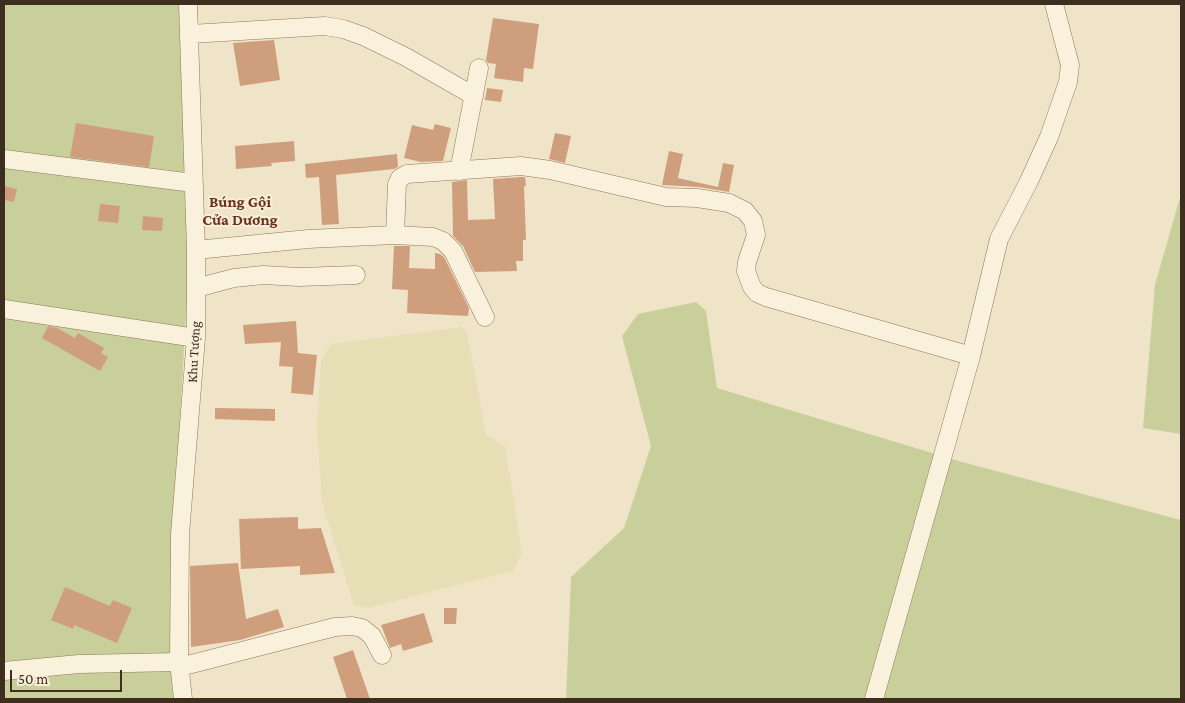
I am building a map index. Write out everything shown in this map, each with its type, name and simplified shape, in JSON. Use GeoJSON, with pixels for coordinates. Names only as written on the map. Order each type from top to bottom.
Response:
{"type":"FeatureCollection","features":[{"type":"Feature","properties":{"kind":"street","name":"Khu Tượng"},"geometry":{"type":"LineString","coordinates":[[183,699],[179,665],[180,534],[196,338],[196,250],[188,4]]}},
{"type":"Feature","properties":{"kind":"street"},"geometry":{"type":"LineString","coordinates":[[874,699],[971,356],[999,239],[1049,137],[1068,82],[1070,65],[1054,4]]}},
{"type":"Feature","properties":{"kind":"street"},"geometry":{"type":"LineString","coordinates":[[190,34],[325,26],[343,29],[363,36],[406,57],[474,96]]}},
{"type":"Feature","properties":{"kind":"street"},"geometry":{"type":"LineString","coordinates":[[459,171],[479,68]]}},
{"type":"Feature","properties":{"kind":"street"},"geometry":{"type":"LineString","coordinates":[[4,160],[193,183]]}},
{"type":"Feature","properties":{"kind":"street"},"geometry":{"type":"LineString","coordinates":[[395,235],[397,184],[400,178],[407,174],[521,166],[550,170],[666,197],[697,198],[729,203],[745,211],[754,221],[756,234],[746,271],[752,287],[757,293],[971,356]]}},
{"type":"Feature","properties":{"kind":"street"},"geometry":{"type":"LineString","coordinates":[[196,250],[308,239],[395,235],[433,237],[443,241],[453,251],[485,317]]}},
{"type":"Feature","properties":{"kind":"street"},"geometry":{"type":"LineString","coordinates":[[196,288],[234,278],[356,275]]}},
{"type":"Feature","properties":{"kind":"street"},"geometry":{"type":"LineString","coordinates":[[4,309],[196,338]]}},
{"type":"Feature","properties":{"kind":"street"},"geometry":{"type":"LineString","coordinates":[[4,670],[79,664],[179,665],[335,627],[352,626],[362,628],[372,636],[382,655]]}},
{"type":"Feature","properties":{"kind":"shaded area"},"geometry":{"type":"Polygon","coordinates":[[[462,327],[467,332],[486,435],[505,446],[522,553],[513,571],[368,608],[354,605],[322,503],[317,426],[321,361],[331,344],[462,327]]]}},
{"type":"Feature","properties":{"kind":"green space"},"geometry":{"type":"Polygon","coordinates":[[[4,4],[179,4],[188,280],[171,577],[176,699],[4,699],[4,4]]]}},
{"type":"Feature","properties":{"kind":"green space"},"geometry":{"type":"Polygon","coordinates":[[[1181,194],[1181,434],[1143,428],[1155,285],[1181,194]]]}},
{"type":"Feature","properties":{"kind":"green space"},"geometry":{"type":"Polygon","coordinates":[[[696,302],[706,311],[717,388],[962,462],[1181,520],[1181,699],[566,699],[571,577],[624,528],[651,446],[622,336],[638,314],[696,302]]]}},
{"type":"Feature","properties":{"kind":"building"},"geometry":{"type":"Polygon","coordinates":[[[493,18],[539,24],[533,69],[524,68],[523,82],[494,78],[496,64],[488,63],[486,60],[493,18]]]}},
{"type":"Feature","properties":{"kind":"building"},"geometry":{"type":"Polygon","coordinates":[[[274,40],[280,80],[240,86],[233,43],[274,40]]]}},
{"type":"Feature","properties":{"kind":"building"},"geometry":{"type":"Polygon","coordinates":[[[487,88],[503,90],[501,102],[485,100],[487,88]]]}},
{"type":"Feature","properties":{"kind":"building"},"geometry":{"type":"Polygon","coordinates":[[[76,123],[154,136],[149,167],[70,157],[76,123]]]}},
{"type":"Feature","properties":{"kind":"building"},"geometry":{"type":"Polygon","coordinates":[[[435,124],[451,128],[443,161],[421,162],[404,158],[412,125],[433,130],[435,124]]]}},
{"type":"Feature","properties":{"kind":"building"},"geometry":{"type":"Polygon","coordinates":[[[555,133],[571,136],[565,163],[549,159],[555,133]]]}},
{"type":"Feature","properties":{"kind":"building"},"geometry":{"type":"Polygon","coordinates":[[[294,141],[295,161],[271,163],[272,166],[236,169],[235,146],[294,141]]]}},
{"type":"Feature","properties":{"kind":"building"},"geometry":{"type":"Polygon","coordinates":[[[669,151],[683,154],[678,178],[718,187],[723,163],[734,165],[729,192],[699,187],[662,185],[669,151]]]}},
{"type":"Feature","properties":{"kind":"building"},"geometry":{"type":"Polygon","coordinates":[[[397,154],[398,167],[394,169],[336,175],[339,224],[322,225],[319,177],[306,178],[305,164],[397,154]]]}},
{"type":"Feature","properties":{"kind":"building"},"geometry":{"type":"Polygon","coordinates":[[[525,177],[526,240],[523,240],[523,261],[516,261],[517,271],[475,272],[463,246],[453,236],[452,182],[467,180],[468,220],[495,219],[493,179],[525,177]]]}},
{"type":"Feature","properties":{"kind":"building"},"geometry":{"type":"Polygon","coordinates":[[[4,186],[17,189],[14,202],[4,200],[4,186]]]}},
{"type":"Feature","properties":{"kind":"building"},"geometry":{"type":"Polygon","coordinates":[[[100,204],[120,206],[118,223],[98,221],[100,204]]]}},
{"type":"Feature","properties":{"kind":"building"},"geometry":{"type":"Polygon","coordinates":[[[143,216],[163,218],[162,231],[142,230],[143,216]]]}},
{"type":"Feature","properties":{"kind":"building"},"geometry":{"type":"Polygon","coordinates":[[[394,246],[410,246],[409,268],[435,269],[435,253],[444,257],[469,308],[468,316],[407,313],[408,290],[392,289],[394,246]]]}},
{"type":"Feature","properties":{"kind":"building"},"geometry":{"type":"Polygon","coordinates":[[[296,321],[298,353],[317,355],[313,395],[291,393],[293,367],[279,366],[281,342],[245,344],[243,325],[296,321]]]}},
{"type":"Feature","properties":{"kind":"building"},"geometry":{"type":"Polygon","coordinates":[[[48,326],[57,328],[75,338],[78,333],[104,348],[101,353],[108,357],[100,371],[42,338],[48,326]]]}},
{"type":"Feature","properties":{"kind":"building"},"geometry":{"type":"Polygon","coordinates":[[[215,408],[275,409],[275,421],[215,419],[215,408]]]}},
{"type":"Feature","properties":{"kind":"building"},"geometry":{"type":"Polygon","coordinates":[[[298,517],[298,529],[321,528],[335,573],[300,575],[300,566],[241,569],[239,519],[298,517]]]}},
{"type":"Feature","properties":{"kind":"building"},"geometry":{"type":"Polygon","coordinates":[[[238,563],[246,619],[278,609],[284,627],[240,640],[191,647],[190,566],[238,563]]]}},
{"type":"Feature","properties":{"kind":"building"},"geometry":{"type":"Polygon","coordinates":[[[65,587],[110,606],[113,600],[132,608],[117,643],[74,625],[73,629],[51,620],[65,587]]]}},
{"type":"Feature","properties":{"kind":"building"},"geometry":{"type":"Polygon","coordinates":[[[444,608],[457,608],[456,624],[444,624],[444,608]]]}},
{"type":"Feature","properties":{"kind":"building"},"geometry":{"type":"Polygon","coordinates":[[[424,613],[433,642],[403,651],[401,644],[390,648],[381,625],[424,613]]]}},
{"type":"Feature","properties":{"kind":"building"},"geometry":{"type":"Polygon","coordinates":[[[353,650],[370,699],[347,699],[333,657],[353,650]]]}},
{"type":"Feature","properties":{"kind":"district","name":"Búng Gội Cửa Dương"},"geometry":{"type":"Point","coordinates":[240,211]}}]}
